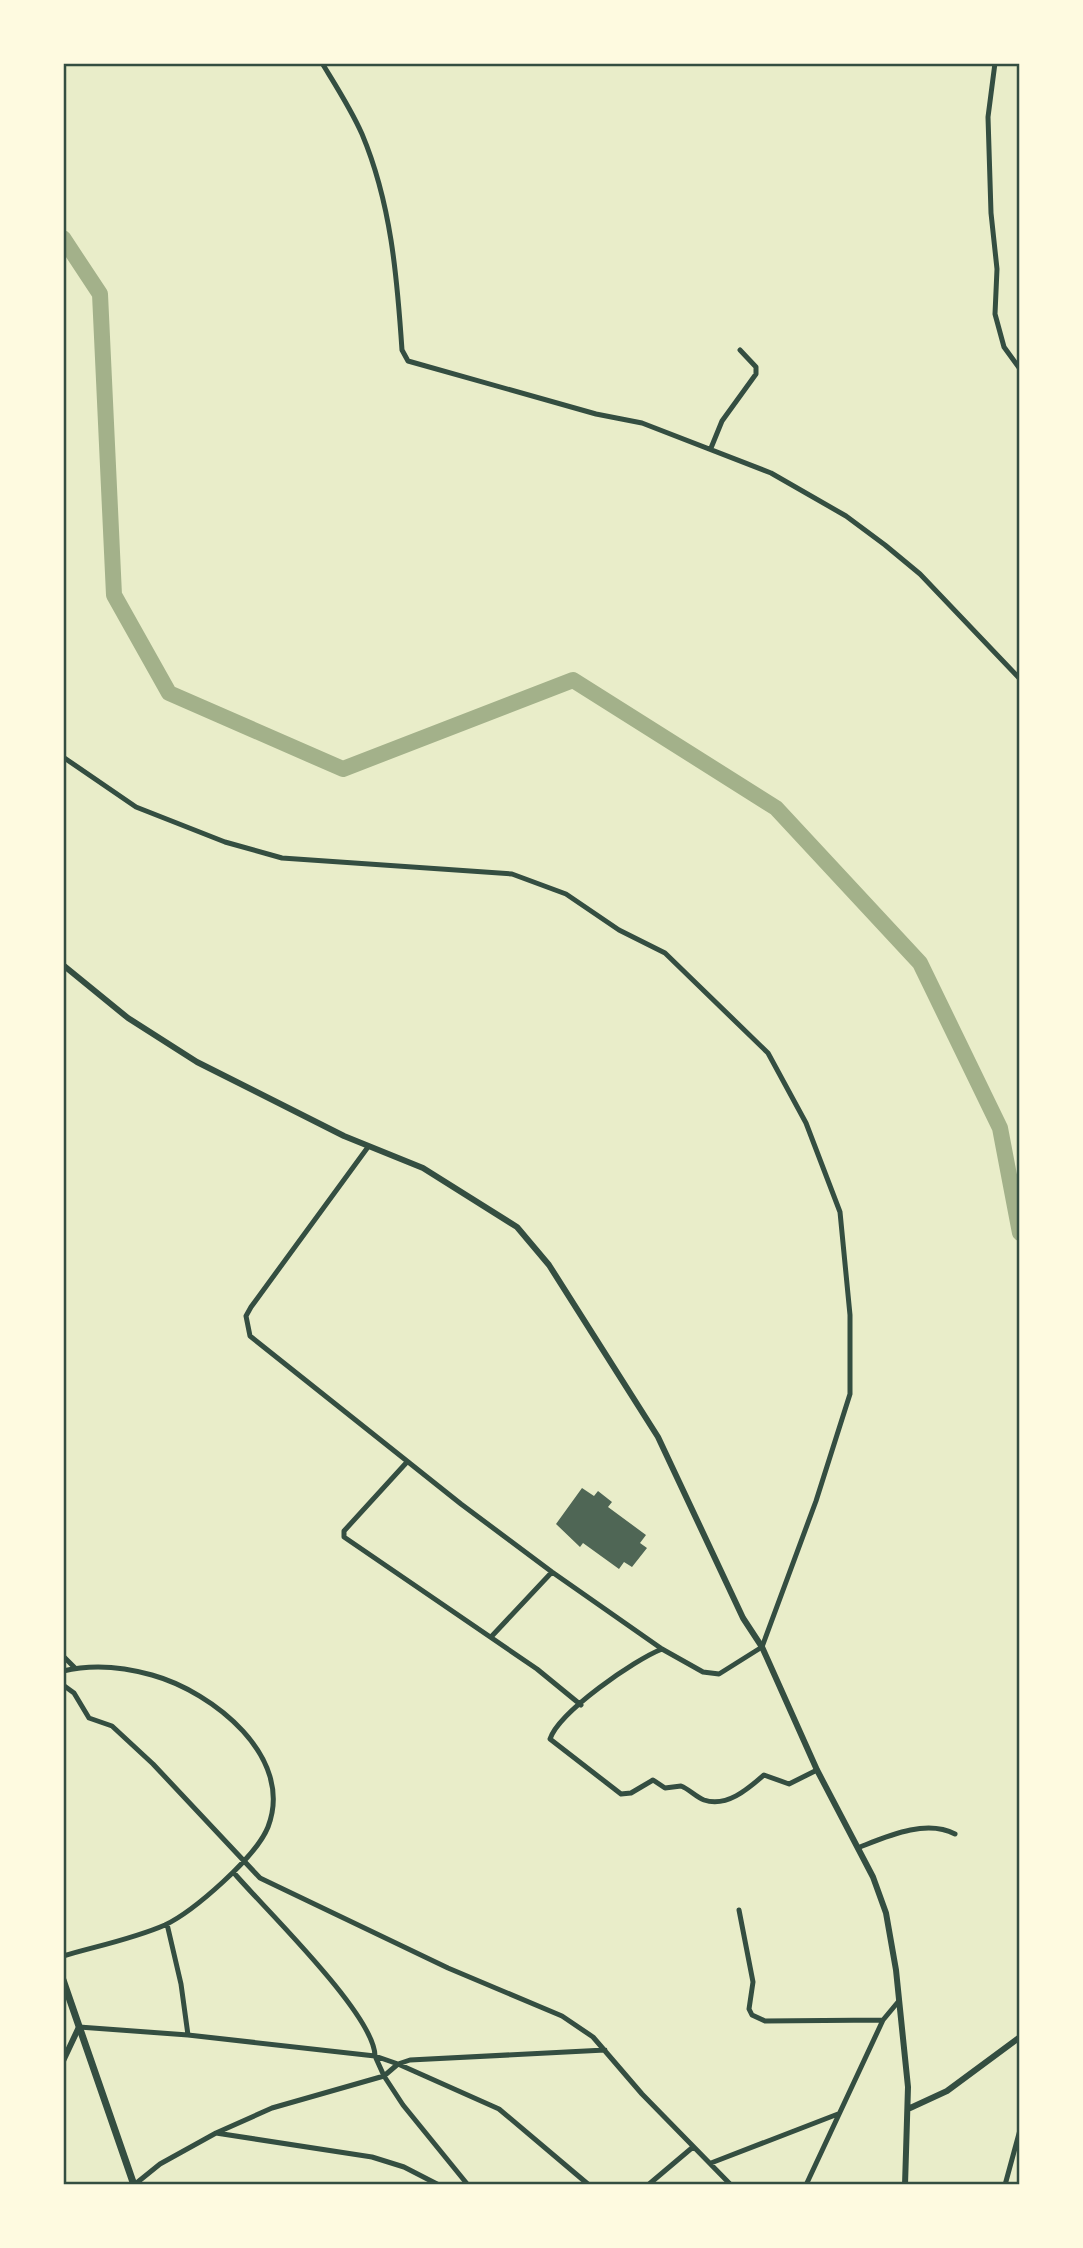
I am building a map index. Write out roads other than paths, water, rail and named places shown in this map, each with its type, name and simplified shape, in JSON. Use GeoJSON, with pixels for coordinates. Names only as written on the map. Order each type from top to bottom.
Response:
{"type":"FeatureCollection","features":[{"type":"Feature","properties":{"kind":"main road"},"geometry":{"type":"LineString","coordinates":[[63,1980],[134,2185]]}},
{"type":"Feature","properties":{"kind":"street"},"geometry":{"type":"LineString","coordinates":[[322,63],[358,126],[380,183],[393,246],[402,351],[408,361],[596,414],[642,423],[771,473],[846,516],[920,573],[1020,679]]}},
{"type":"Feature","properties":{"kind":"street"},"geometry":{"type":"LineString","coordinates":[[995,63],[988,117],[997,269],[995,314],[1004,346],[1020,369]]}},
{"type":"Feature","properties":{"kind":"street"},"geometry":{"type":"LineString","coordinates":[[711,448],[722,421],[756,374],[756,367],[740,350]]}},
{"type":"Feature","properties":{"kind":"street"},"geometry":{"type":"LineString","coordinates":[[63,757],[136,807],[225,842],[282,858],[512,874],[566,894],[619,930],[665,953],[768,1052],[806,1124],[840,1212],[850,1314],[850,1394],[812,1514],[762,1647],[719,1674],[704,1672],[662,1649],[552,1572],[258,1344],[247,1325],[251,1307],[368,1147]]}},
{"type":"Feature","properties":{"kind":"street"},"geometry":{"type":"LineString","coordinates":[[63,965],[128,1018],[197,1062],[368,1147],[404,1158],[423,1168],[517,1227],[530,1239],[658,1437],[743,1618],[762,1647],[817,1770],[860,1847],[886,1913],[898,2002],[908,2109],[905,2185]]}},
{"type":"Feature","properties":{"kind":"street"},"geometry":{"type":"LineString","coordinates":[[407,1462],[344,1531],[344,1537],[491,1637],[581,1705]]}},
{"type":"Feature","properties":{"kind":"street"},"geometry":{"type":"LineString","coordinates":[[491,1637],[552,1572]]}},
{"type":"Feature","properties":{"kind":"street"},"geometry":{"type":"LineString","coordinates":[[662,1649],[637,1659],[581,1705],[550,1739],[617,1793],[631,1793],[653,1780],[665,1788],[681,1786],[703,1800],[720,1801],[746,1791],[764,1775],[789,1784],[817,1770]]}},
{"type":"Feature","properties":{"kind":"street"},"geometry":{"type":"LineString","coordinates":[[63,1656],[75,1668]]}},
{"type":"Feature","properties":{"kind":"street"},"geometry":{"type":"LineString","coordinates":[[63,1956],[167,1924],[246,1862],[267,1828],[275,1797],[268,1771],[232,1719],[186,1688],[152,1675],[94,1666],[75,1668],[64,1671],[63,1685],[75,1693],[89,1718],[112,1726],[153,1763],[246,1862],[260,1878],[448,1968],[562,2015],[593,2037],[693,2147],[732,2185]]}},
{"type":"Feature","properties":{"kind":"street"},"geometry":{"type":"LineString","coordinates":[[860,1847],[895,1834],[930,1828],[955,1835]]}},
{"type":"Feature","properties":{"kind":"street"},"geometry":{"type":"LineString","coordinates":[[234,1873],[339,1992],[372,2039],[375,2056],[384,2076],[403,2105],[468,2185]]}},
{"type":"Feature","properties":{"kind":"street"},"geometry":{"type":"LineString","coordinates":[[739,1910],[753,1982],[749,2009],[752,2015],[765,2021],[883,2020]]}},
{"type":"Feature","properties":{"kind":"street"},"geometry":{"type":"LineString","coordinates":[[167,1924],[181,1983],[188,2035]]}},
{"type":"Feature","properties":{"kind":"street"},"geometry":{"type":"LineString","coordinates":[[806,2185],[883,2020],[898,2002]]}},
{"type":"Feature","properties":{"kind":"street"},"geometry":{"type":"LineString","coordinates":[[63,2061],[79,2027],[188,2035],[375,2056],[499,2109],[589,2185]]}},
{"type":"Feature","properties":{"kind":"street"},"geometry":{"type":"LineString","coordinates":[[908,2109],[947,2091],[1020,2038]]}},
{"type":"Feature","properties":{"kind":"street"},"geometry":{"type":"LineString","coordinates":[[134,2185],[169,2158],[216,2133],[272,2108],[384,2076],[398,2064],[411,2060],[605,2050]]}},
{"type":"Feature","properties":{"kind":"street"},"geometry":{"type":"LineString","coordinates":[[711,2164],[839,2114]]}},
{"type":"Feature","properties":{"kind":"street"},"geometry":{"type":"LineString","coordinates":[[1005,2185],[1020,2130]]}},
{"type":"Feature","properties":{"kind":"street"},"geometry":{"type":"LineString","coordinates":[[216,2133],[372,2157],[404,2167],[439,2185]]}},
{"type":"Feature","properties":{"kind":"street"},"geometry":{"type":"LineString","coordinates":[[648,2185],[693,2147]]}},
{"type":"Feature","properties":{"kind":"street"},"geometry":{"type":"LineString","coordinates":[[1013,2159],[1020,2156]]}},
{"type":"Feature","properties":{"kind":"waterway"},"geometry":{"type":"LineString","coordinates":[[63,238],[100,294],[114,595],[169,693],[343,769],[573,680],[776,808],[920,963],[1000,1128],[1020,1233]]}}]}
